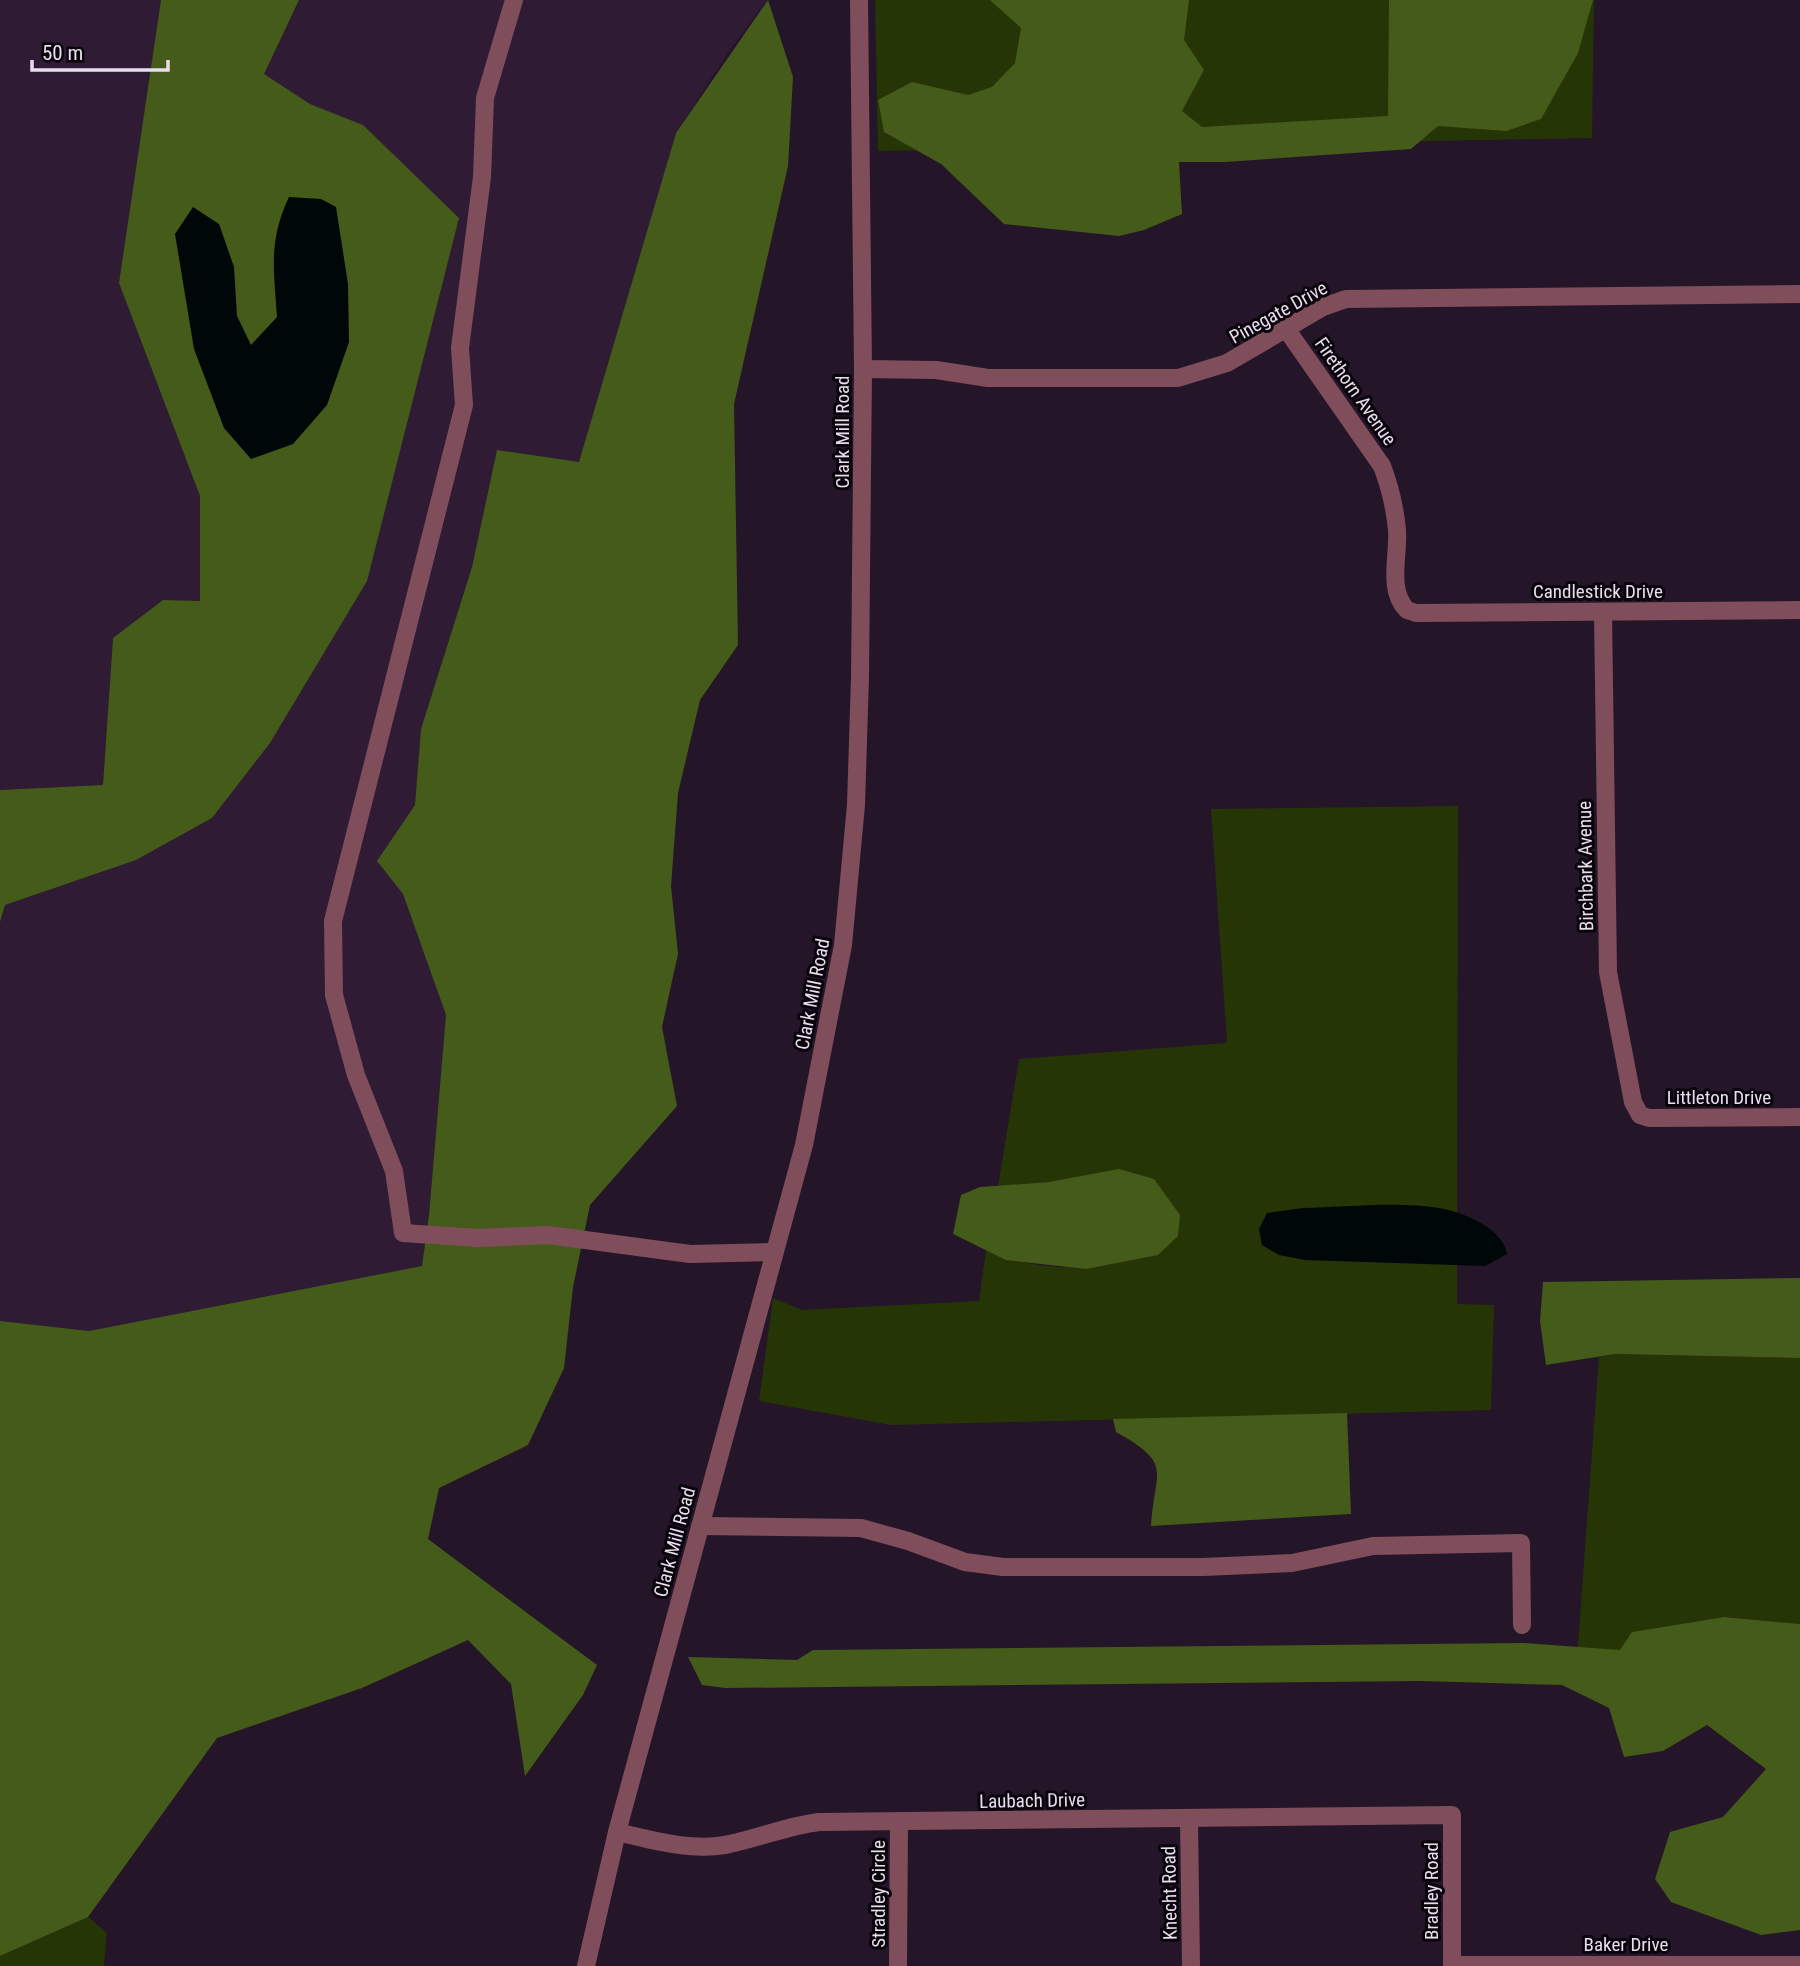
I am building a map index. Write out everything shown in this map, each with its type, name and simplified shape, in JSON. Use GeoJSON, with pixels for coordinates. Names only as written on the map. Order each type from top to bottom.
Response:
{"type":"FeatureCollection","features":[{"type":"Feature","properties":{"kind":"street"},"geometry":{"type":"LineString","coordinates":[[514,0],[485,98],[482,177],[460,348],[464,405],[333,921],[334,995],[356,1075],[394,1171],[403,1233],[478,1238],[548,1235],[690,1254],[774,1252]]}},
{"type":"Feature","properties":{"kind":"street","name":"Clark Mill Road"},"geometry":{"type":"LineString","coordinates":[[586,1966],[617,1832],[812,1110],[843,945],[851,882],[860,677],[863,369],[859,0]]}},
{"type":"Feature","properties":{"kind":"street","name":"Pinegate Drive"},"geometry":{"type":"LineString","coordinates":[[863,369],[936,370],[988,379],[1178,378],[1227,363],[1323,307],[1346,299],[1800,294]]}},
{"type":"Feature","properties":{"kind":"street","name":"Firethorn Avenue"},"geometry":{"type":"LineString","coordinates":[[1287,330],[1382,466],[1395,511],[1396,592],[1400,603]]}},
{"type":"Feature","properties":{"kind":"street","name":"Candlestick Drive"},"geometry":{"type":"LineString","coordinates":[[1400,603],[1407,610],[1416,613],[1800,610]]}},
{"type":"Feature","properties":{"kind":"street","name":"Birchbark Avenue"},"geometry":{"type":"LineString","coordinates":[[1603,612],[1608,972],[1633,1102],[1640,1115]]}},
{"type":"Feature","properties":{"kind":"street","name":"Littleton Drive"},"geometry":{"type":"LineString","coordinates":[[1640,1115],[1649,1118],[1800,1117]]}},
{"type":"Feature","properties":{"kind":"street"},"geometry":{"type":"LineString","coordinates":[[700,1526],[861,1528],[908,1541],[964,1562],[1003,1567],[1191,1567],[1292,1563],[1373,1546],[1521,1543],[1521,1625]]}},
{"type":"Feature","properties":{"kind":"street","name":"Laubach Drive"},"geometry":{"type":"LineString","coordinates":[[617,1832],[664,1843],[706,1847],[801,1824],[1452,1815]]}},
{"type":"Feature","properties":{"kind":"street","name":"Bradley Road"},"geometry":{"type":"LineString","coordinates":[[1452,1815],[1452,1966]]}},
{"type":"Feature","properties":{"kind":"street","name":"Knecht Road"},"geometry":{"type":"LineString","coordinates":[[1189,1819],[1191,1966]]}},
{"type":"Feature","properties":{"kind":"street","name":"Stradley Circle"},"geometry":{"type":"LineString","coordinates":[[898,1966],[899,1823]]}},
{"type":"Feature","properties":{"kind":"street","name":"Baker Drive"},"geometry":{"type":"LineString","coordinates":[[1452,1966],[1800,1965]]}},
{"type":"Feature","properties":{"kind":"shaded area"},"geometry":{"type":"Polygon","coordinates":[[[0,0],[161,0],[119,283],[200,496],[200,601],[163,600],[113,638],[103,785],[0,790],[0,0]]]}},
{"type":"Feature","properties":{"kind":"shaded area"},"geometry":{"type":"Polygon","coordinates":[[[299,0],[767,0],[728,52],[676,133],[579,463],[497,451],[472,567],[421,729],[415,805],[378,861],[403,894],[446,1015],[429,1215],[422,1266],[89,1331],[0,1321],[0,922],[5,905],[136,860],[212,818],[270,743],[367,581],[363,125],[310,104],[263,74],[299,0]]]}},
{"type":"Feature","properties":{"kind":"shaded area"},"geometry":{"type":"Polygon","coordinates":[[[289,197],[321,199],[336,207],[348,284],[349,342],[327,405],[293,444],[251,459],[224,428],[194,349],[175,234],[193,207],[219,224],[234,267],[237,316],[251,345],[277,317],[275,242],[289,197]]]}},
{"type":"Feature","properties":{"kind":"shaded area"},"geometry":{"type":"Polygon","coordinates":[[[1407,1205],[1449,1210],[1470,1217],[1490,1229],[1498,1236],[1507,1254],[1485,1266],[1305,1260],[1279,1255],[1262,1245],[1259,1229],[1267,1213],[1303,1208],[1407,1205]]]}},
{"type":"Feature","properties":{"kind":"green space"},"geometry":{"type":"Polygon","coordinates":[[[161,0],[299,0],[264,74],[310,104],[363,125],[459,218],[367,581],[270,743],[212,818],[136,860],[5,905],[0,922],[0,790],[103,785],[113,638],[163,600],[200,601],[200,496],[119,283],[161,0]]]}},
{"type":"Feature","properties":{"kind":"green space"},"geometry":{"type":"Polygon","coordinates":[[[768,0],[793,77],[788,166],[734,404],[738,645],[700,700],[678,793],[671,886],[678,954],[662,1027],[677,1106],[590,1205],[573,1287],[564,1368],[528,1445],[439,1488],[428,1539],[597,1665],[583,1695],[525,1776],[511,1684],[468,1640],[362,1688],[217,1738],[88,1917],[0,1956],[0,1321],[89,1331],[422,1266],[429,1215],[446,1015],[403,894],[377,861],[415,805],[421,729],[472,567],[497,450],[579,462],[676,133],[768,0]]]}},
{"type":"Feature","properties":{"kind":"green space"},"geometry":{"type":"Polygon","coordinates":[[[875,0],[1594,0],[1592,138],[878,151],[875,0]]]}},
{"type":"Feature","properties":{"kind":"green space"},"geometry":{"type":"Polygon","coordinates":[[[990,0],[1189,0],[1184,40],[1204,70],[1182,111],[1202,127],[1388,116],[1389,0],[1593,0],[1578,53],[1541,119],[1506,131],[1438,126],[1411,149],[1225,162],[1179,162],[1182,214],[1144,230],[1119,236],[1004,224],[941,164],[884,132],[878,100],[912,82],[968,95],[992,87],[1015,63],[1021,28],[990,0]]]}},
{"type":"Feature","properties":{"kind":"green space"},"geometry":{"type":"Polygon","coordinates":[[[1458,806],[1457,1304],[1494,1305],[1491,1410],[891,1425],[759,1401],[773,1298],[802,1310],[979,1301],[986,1250],[1022,1262],[1086,1269],[1049,1182],[998,1186],[1019,1059],[1227,1043],[1211,809],[1458,806]]]}},
{"type":"Feature","properties":{"kind":"green space"},"geometry":{"type":"Polygon","coordinates":[[[1119,1169],[1154,1179],[1180,1215],[1178,1236],[1158,1255],[1086,1269],[1006,1260],[953,1234],[961,1195],[980,1187],[1049,1182],[1119,1169]]]}},
{"type":"Feature","properties":{"kind":"green space"},"geometry":{"type":"Polygon","coordinates":[[[1800,1278],[1800,1358],[1615,1354],[1546,1365],[1540,1321],[1543,1282],[1800,1278]]]}},
{"type":"Feature","properties":{"kind":"green space"},"geometry":{"type":"Polygon","coordinates":[[[1615,1354],[1800,1358],[1800,1624],[1724,1617],[1633,1632],[1615,1658],[1577,1658],[1599,1357],[1615,1354]]]}},
{"type":"Feature","properties":{"kind":"green space"},"geometry":{"type":"Polygon","coordinates":[[[1347,1413],[1351,1514],[1151,1526],[1157,1480],[1154,1461],[1135,1443],[1116,1432],[1113,1419],[1347,1413]]]}},
{"type":"Feature","properties":{"kind":"green space"},"geometry":{"type":"Polygon","coordinates":[[[1724,1617],[1800,1624],[1800,1930],[1761,1935],[1671,1902],[1655,1879],[1670,1832],[1723,1817],[1766,1769],[1707,1725],[1663,1751],[1624,1757],[1609,1708],[1562,1685],[1421,1681],[725,1688],[702,1685],[688,1657],[797,1660],[813,1650],[1523,1643],[1620,1650],[1632,1632],[1724,1617]]]}},
{"type":"Feature","properties":{"kind":"green space"},"geometry":{"type":"Polygon","coordinates":[[[88,1917],[107,1933],[104,1966],[0,1966],[0,1956],[88,1917]]]}}]}
